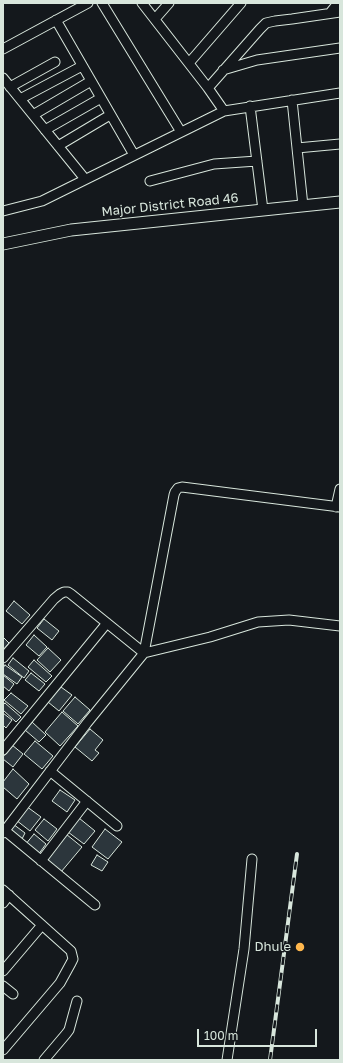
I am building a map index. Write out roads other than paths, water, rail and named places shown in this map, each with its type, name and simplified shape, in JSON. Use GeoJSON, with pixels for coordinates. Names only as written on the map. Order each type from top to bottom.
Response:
{"type":"FeatureCollection","features":[{"type":"Feature","properties":{"kind":"main road","name":"Major District Road 46"},"geometry":{"type":"LineString","coordinates":[[3,244],[71,230],[340,202]]}},
{"type":"Feature","properties":{"kind":"street"},"geometry":{"type":"LineString","coordinates":[[3,49],[88,3]]}},
{"type":"Feature","properties":{"kind":"street"},"geometry":{"type":"LineString","coordinates":[[102,3],[181,132]]}},
{"type":"Feature","properties":{"kind":"street"},"geometry":{"type":"LineString","coordinates":[[142,3],[224,111]]}},
{"type":"Feature","properties":{"kind":"street"},"geometry":{"type":"LineString","coordinates":[[155,19],[169,3]]}},
{"type":"Feature","properties":{"kind":"street"},"geometry":{"type":"LineString","coordinates":[[189,63],[241,3]]}},
{"type":"Feature","properties":{"kind":"street"},"geometry":{"type":"LineString","coordinates":[[330,13],[338,3]]}},
{"type":"Feature","properties":{"kind":"street"},"geometry":{"type":"LineString","coordinates":[[208,88],[266,23],[340,12]]}},
{"type":"Feature","properties":{"kind":"street"},"geometry":{"type":"LineString","coordinates":[[56,20],[134,155]]}},
{"type":"Feature","properties":{"kind":"street"},"geometry":{"type":"LineString","coordinates":[[223,70],[257,60],[340,48]]}},
{"type":"Feature","properties":{"kind":"street"},"geometry":{"type":"LineString","coordinates":[[10,87],[55,62]]}},
{"type":"Feature","properties":{"kind":"street"},"geometry":{"type":"LineString","coordinates":[[20,99],[82,66]]}},
{"type":"Feature","properties":{"kind":"street"},"geometry":{"type":"LineString","coordinates":[[3,78],[85,179]]}},
{"type":"Feature","properties":{"kind":"street"},"geometry":{"type":"LineString","coordinates":[[33,115],[91,81]]}},
{"type":"Feature","properties":{"kind":"street"},"geometry":{"type":"LineString","coordinates":[[3,211],[42,201],[224,111],[340,93]]}},
{"type":"Feature","properties":{"kind":"street"},"geometry":{"type":"LineString","coordinates":[[45,130],[101,98]]}},
{"type":"Feature","properties":{"kind":"street"},"geometry":{"type":"LineString","coordinates":[[292,100],[303,206]]}},
{"type":"Feature","properties":{"kind":"street"},"geometry":{"type":"LineString","coordinates":[[250,106],[263,210]]}},
{"type":"Feature","properties":{"kind":"street"},"geometry":{"type":"LineString","coordinates":[[58,146],[110,115]]}},
{"type":"Feature","properties":{"kind":"street"},"geometry":{"type":"LineString","coordinates":[[297,148],[340,144]]}},
{"type":"Feature","properties":{"kind":"street"},"geometry":{"type":"LineString","coordinates":[[150,181],[214,164],[257,160]]}},
{"type":"Feature","properties":{"kind":"street"},"geometry":{"type":"LineString","coordinates":[[95,905],[4,831],[87,723],[144,653],[175,492],[178,488],[182,487],[338,507],[340,489]]}},
{"type":"Feature","properties":{"kind":"street"},"geometry":{"type":"LineString","coordinates":[[3,658],[54,599],[64,592],[71,594],[144,653]]}},
{"type":"Feature","properties":{"kind":"street"},"geometry":{"type":"LineString","coordinates":[[144,653],[210,637],[258,622],[289,620],[340,626]]}},
{"type":"Feature","properties":{"kind":"street"},"geometry":{"type":"LineString","coordinates":[[3,750],[107,623]]}},
{"type":"Feature","properties":{"kind":"street"},"geometry":{"type":"LineString","coordinates":[[50,771],[117,826]]}},
{"type":"Feature","properties":{"kind":"street"},"geometry":{"type":"LineString","coordinates":[[41,861],[87,801]]}},
{"type":"Feature","properties":{"kind":"street"},"geometry":{"type":"LineString","coordinates":[[226,1060],[244,949],[252,858]]}},
{"type":"Feature","properties":{"kind":"street"},"geometry":{"type":"LineString","coordinates":[[3,903],[6,892],[71,951],[72,955],[71,963],[60,983],[3,1050]]}},
{"type":"Feature","properties":{"kind":"street"},"geometry":{"type":"LineString","coordinates":[[3,971],[42,925]]}},
{"type":"Feature","properties":{"kind":"street"},"geometry":{"type":"LineString","coordinates":[[3,986],[13,994]]}},
{"type":"Feature","properties":{"kind":"street"},"geometry":{"type":"LineString","coordinates":[[44,1060],[66,1034],[77,1001]]}},
{"type":"Feature","properties":{"kind":"railway"},"geometry":{"type":"LineString","coordinates":[[270,1060],[297,854]]}},
{"type":"Feature","properties":{"kind":"place","name":"Dhule"},"geometry":{"type":"Point","coordinates":[300,947]}}]}
